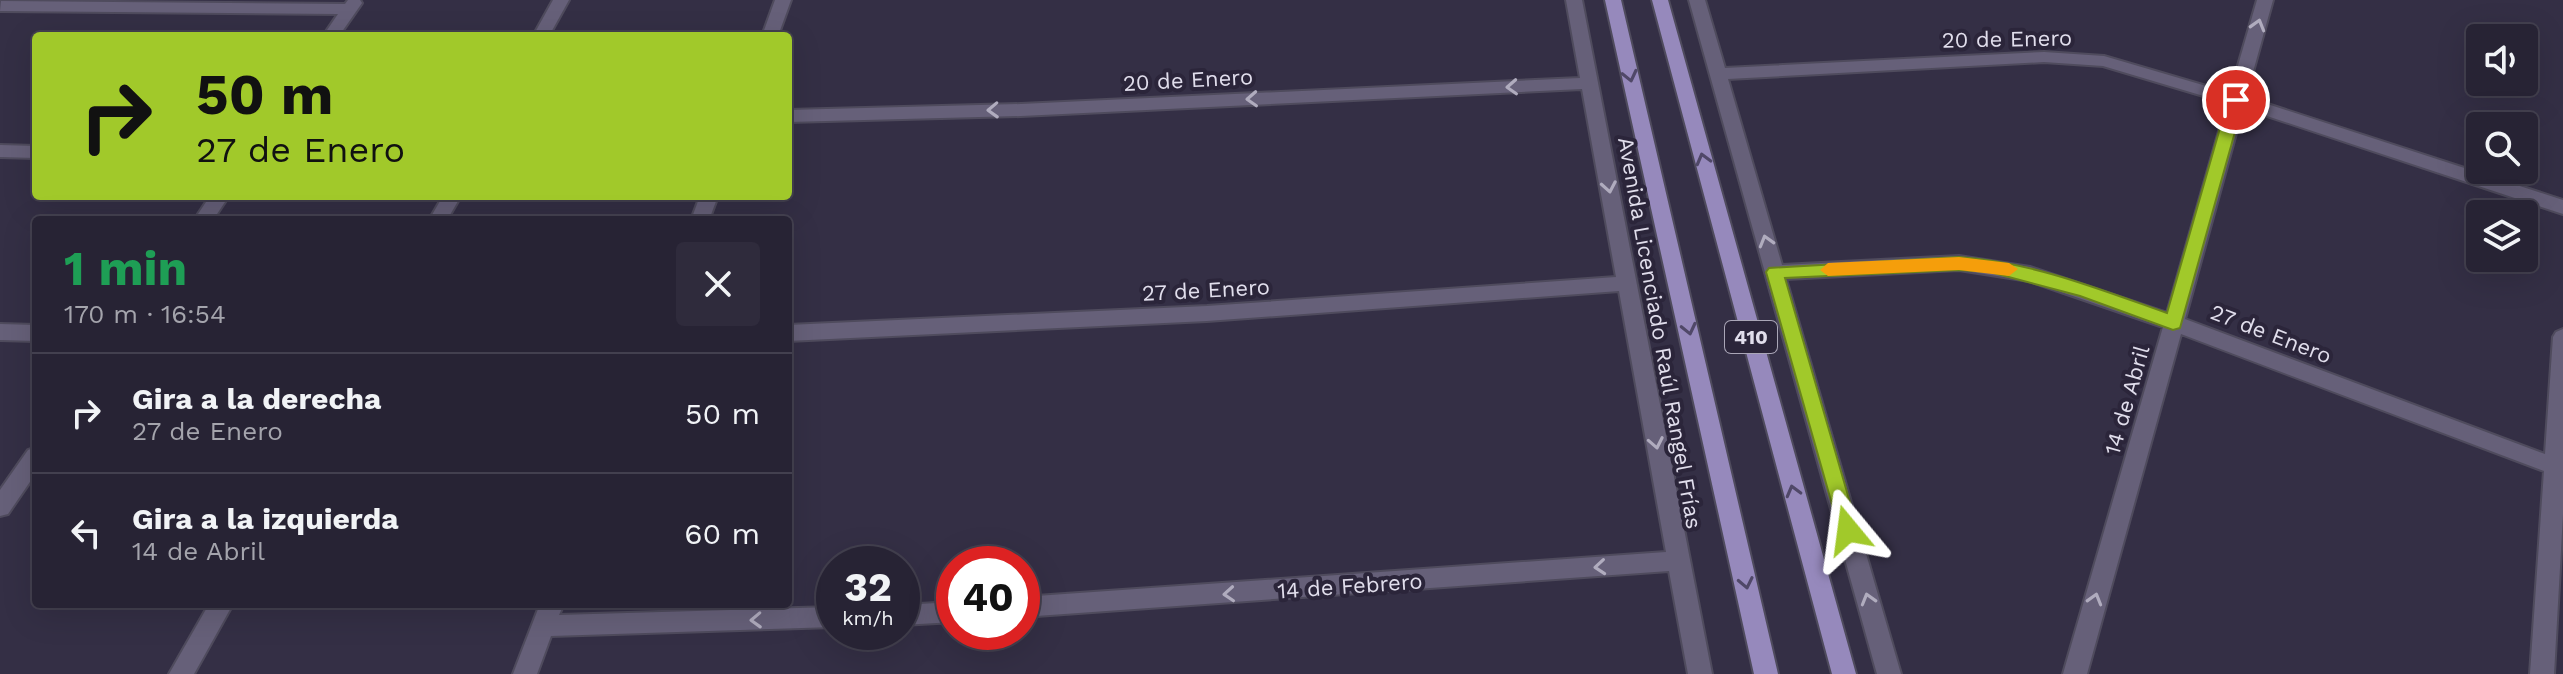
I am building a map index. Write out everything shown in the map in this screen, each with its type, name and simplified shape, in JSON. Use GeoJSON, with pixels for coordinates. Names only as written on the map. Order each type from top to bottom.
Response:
{"type":"FeatureCollection","features":[{"type":"Feature","properties":{"kind":"main road","name":"410"},"geometry":{"type":"LineString","coordinates":[[1613,0],[1766,674]]}},
{"type":"Feature","properties":{"kind":"main road","name":"410"},"geometry":{"type":"LineString","coordinates":[[1660,0],[1844,674]]}},
{"type":"Feature","properties":{"kind":"street"},"geometry":{"type":"LineString","coordinates":[[543,32],[561,0]]}},
{"type":"Feature","properties":{"kind":"street"},"geometry":{"type":"LineString","coordinates":[[771,32],[783,0]]}},
{"type":"Feature","properties":{"kind":"street","name":"Avenida Licenciado Raúl Rangel Frías"},"geometry":{"type":"LineString","coordinates":[[1574,0],[1700,674]]}},
{"type":"Feature","properties":{"kind":"street"},"geometry":{"type":"LineString","coordinates":[[1697,0],[1889,674]]}},
{"type":"Feature","properties":{"kind":"street","name":"14 de Abril"},"geometry":{"type":"LineString","coordinates":[[2075,674],[2265,0]]}},
{"type":"Feature","properties":{"kind":"street"},"geometry":{"type":"LineString","coordinates":[[2,5],[353,5]]}},
{"type":"Feature","properties":{"kind":"street"},"geometry":{"type":"LineString","coordinates":[[334,32],[353,5]]}},
{"type":"Feature","properties":{"kind":"street","name":"20 de Enero"},"geometry":{"type":"LineString","coordinates":[[1718,74],[2072,58],[2126,67],[2236,100],[2563,207]]}},
{"type":"Feature","properties":{"kind":"street","name":"20 de Enero"},"geometry":{"type":"LineString","coordinates":[[792,116],[1036,109],[1590,83]]}},
{"type":"Feature","properties":{"kind":"street"},"geometry":{"type":"LineString","coordinates":[[0,151],[32,152]]}},
{"type":"Feature","properties":{"kind":"street","name":"27 de Enero"},"geometry":{"type":"LineString","coordinates":[[1775,272],[1959,263],[1990,265],[2030,274],[2087,291],[2554,466]]}},
{"type":"Feature","properties":{"kind":"street","name":"27 de Enero"},"geometry":{"type":"LineString","coordinates":[[792,333],[959,329],[1626,283]]}},
{"type":"Feature","properties":{"kind":"street"},"geometry":{"type":"LineString","coordinates":[[0,332],[32,333]]}},
{"type":"Feature","properties":{"kind":"street"},"geometry":{"type":"LineString","coordinates":[[2542,674],[2563,337]]}},
{"type":"Feature","properties":{"kind":"street"},"geometry":{"type":"LineString","coordinates":[[0,507],[32,462]]}},
{"type":"Feature","properties":{"kind":"street","name":"14 de Febrero"},"geometry":{"type":"LineString","coordinates":[[1040,606],[1678,561]]}},
{"type":"Feature","properties":{"kind":"street"},"geometry":{"type":"LineString","coordinates":[[181,674],[219,608]]}},
{"type":"Feature","properties":{"kind":"street"},"geometry":{"type":"LineString","coordinates":[[525,674],[548,615],[816,617]]}},
{"type":"Feature","properties":{"kind":"slow traffic"},"geometry":{"type":"LineString","coordinates":[[1828,270],[1959,263],[2009,269]]}},
{"type":"Feature","properties":{"kind":"route"},"geometry":{"type":"LineString","coordinates":[[1848,530],[1775,272],[1959,263],[1990,265],[2087,291],[2173,323],[2236,100]]}}]}
